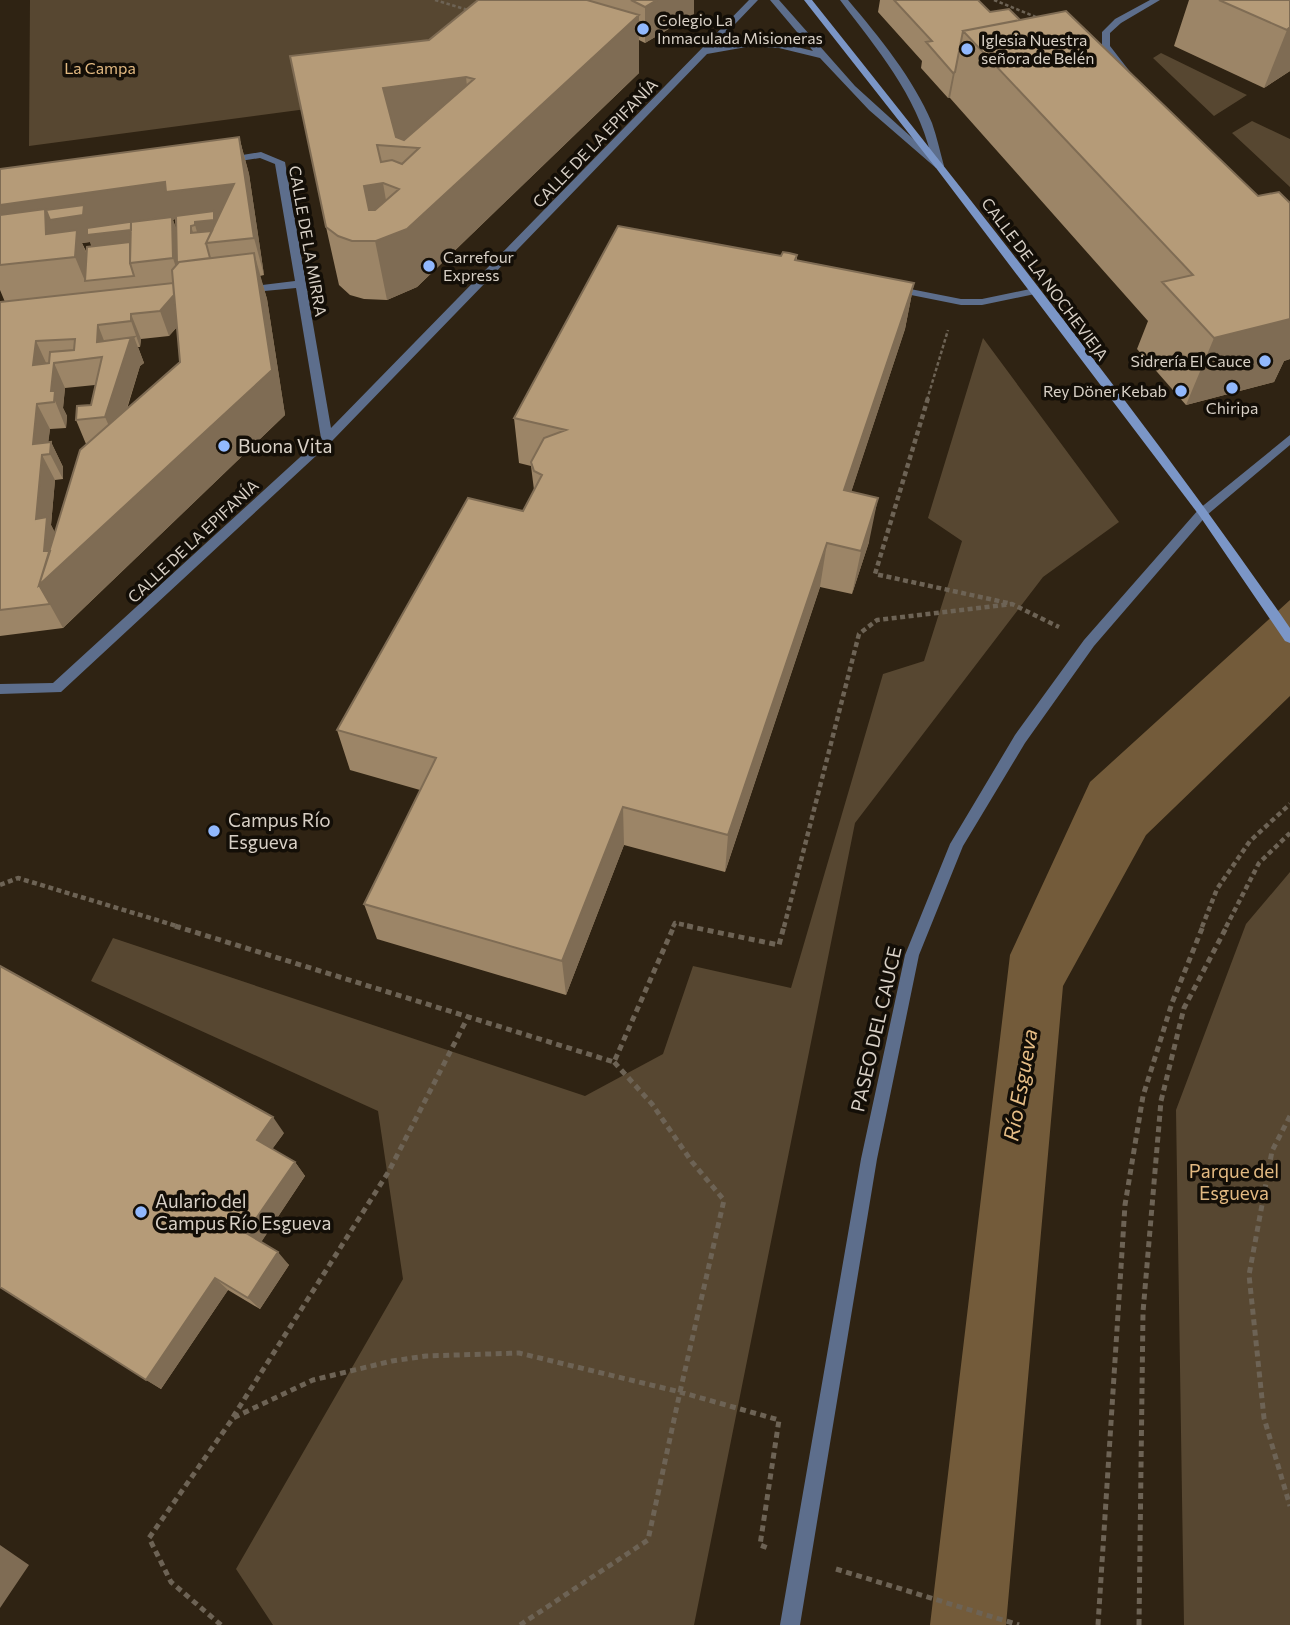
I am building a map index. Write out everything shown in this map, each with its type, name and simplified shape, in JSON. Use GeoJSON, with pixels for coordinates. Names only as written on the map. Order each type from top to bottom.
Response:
{"type":"FeatureCollection","features":[{"type":"Feature","properties":{"kind":"main road","name":"CALLE DE LA NOCHEVIEJA"},"geometry":{"type":"LineString","coordinates":[[808,0],[939,166],[1203,512],[1290,638]]}},
{"type":"Feature","properties":{"kind":"street","name":"CALLE DE LA EPIFANÍA"},"geometry":{"type":"LineString","coordinates":[[0,689],[57,688],[327,439],[754,0]]}},
{"type":"Feature","properties":{"kind":"street","name":"CALLE DE LA NOCHEVIEJA"},"geometry":{"type":"LineString","coordinates":[[774,0],[821,56],[876,113],[939,166]]}},
{"type":"Feature","properties":{"kind":"street","name":"CALLE DE LA NOCHEVIEJA"},"geometry":{"type":"LineString","coordinates":[[844,0],[883,48],[904,81],[927,124],[939,166]]}},
{"type":"Feature","properties":{"kind":"street"},"geometry":{"type":"LineString","coordinates":[[1139,85],[1120,67],[1107,46],[1106,32],[1118,21],[1156,0]]}},
{"type":"Feature","properties":{"kind":"street","name":"CALLE DE LA EPIFANÍA"},"geometry":{"type":"LineString","coordinates":[[702,56],[726,45],[752,41],[821,56]]}},
{"type":"Feature","properties":{"kind":"street","name":"CALLE DE LA MIRRA"},"geometry":{"type":"LineString","coordinates":[[220,161],[261,155],[280,162],[327,439]]}},
{"type":"Feature","properties":{"kind":"street"},"geometry":{"type":"LineString","coordinates":[[231,292],[299,284]]}},
{"type":"Feature","properties":{"kind":"street"},"geometry":{"type":"LineString","coordinates":[[881,286],[961,302],[982,302],[1035,291]]}},
{"type":"Feature","properties":{"kind":"street","name":"PASEO DEL CAUCE"},"geometry":{"type":"LineString","coordinates":[[790,1625],[869,1159],[912,955],[957,844],[1020,739],[1089,643],[1203,512],[1290,439]]}},
{"type":"Feature","properties":{"kind":"path"},"geometry":{"type":"LineString","coordinates":[[435,0],[474,12]]}},
{"type":"Feature","properties":{"kind":"path"},"geometry":{"type":"LineString","coordinates":[[994,0],[1044,20]]}},
{"type":"Feature","properties":{"kind":"path"},"geometry":{"type":"LineString","coordinates":[[949,327],[875,574],[1012,604],[1089,643]]}},
{"type":"Feature","properties":{"kind":"path"},"geometry":{"type":"LineString","coordinates":[[614,1062],[675,923],[779,945],[859,634],[877,620],[1012,604]]}},
{"type":"Feature","properties":{"kind":"path"},"geometry":{"type":"LineString","coordinates":[[1098,1625],[1125,1205],[1143,1096],[1172,1003],[1217,889],[1250,841],[1290,804]]}},
{"type":"Feature","properties":{"kind":"path"},"geometry":{"type":"LineString","coordinates":[[1139,1625],[1143,1312],[1161,1101],[1184,1008],[1259,863],[1290,833]]}},
{"type":"Feature","properties":{"kind":"path"},"geometry":{"type":"LineString","coordinates":[[0,885],[18,878],[469,1015],[614,1062],[652,1104],[692,1162],[724,1200],[648,1540],[520,1625]]}},
{"type":"Feature","properties":{"kind":"path"},"geometry":{"type":"LineString","coordinates":[[221,1625],[172,1582],[149,1538],[233,1418],[389,1171],[469,1015]]}},
{"type":"Feature","properties":{"kind":"path"},"geometry":{"type":"LineString","coordinates":[[1290,1116],[1272,1151],[1249,1275],[1264,1418],[1290,1506]]}},
{"type":"Feature","properties":{"kind":"path"},"geometry":{"type":"LineString","coordinates":[[233,1418],[313,1380],[392,1362],[426,1356],[519,1353],[680,1392],[779,1420],[760,1545]]}},
{"type":"Feature","properties":{"kind":"path"},"geometry":{"type":"LineString","coordinates":[[826,1565],[1019,1625]]}},
{"type":"Feature","properties":{"kind":"green space","name":"La Campa"},"geometry":{"type":"Polygon","coordinates":[[[30,0],[541,0],[434,92],[29,146],[30,0]]]}},
{"type":"Feature","properties":{"kind":"green space"},"geometry":{"type":"Polygon","coordinates":[[[1161,53],[1247,95],[1214,116],[1153,58],[1161,53]]]}},
{"type":"Feature","properties":{"kind":"green space"},"geometry":{"type":"Polygon","coordinates":[[[1252,121],[1290,139],[1290,187],[1232,133],[1252,121]]]}},
{"type":"Feature","properties":{"kind":"green space"},"geometry":{"type":"Polygon","coordinates":[[[983,338],[1119,522],[1043,577],[855,823],[694,1625],[273,1625],[236,1569],[403,1279],[378,1111],[91,981],[113,938],[585,1096],[663,1054],[693,966],[791,988],[883,674],[924,661],[962,541],[928,518],[983,338]]]}},
{"type":"Feature","properties":{"kind":"green space","name":"Parque del Esgueva"},"geometry":{"type":"Polygon","coordinates":[[[1290,872],[1290,1625],[1184,1625],[1176,1110],[1246,924],[1290,872]]]}},
{"type":"Feature","properties":{"kind":"water","name":"Río Esgueva"},"geometry":{"type":"Polygon","coordinates":[[[1290,600],[1290,696],[1146,835],[1063,986],[1006,1625],[930,1625],[1010,955],[1090,782],[1290,600]]]}},
{"type":"Feature","properties":{"kind":"building"},"geometry":{"type":"Polygon","coordinates":[[[478,0],[587,0],[639,15],[407,229],[376,241],[352,241],[338,236],[326,227],[290,56],[429,40],[478,0]],[[466,77],[383,88],[396,137],[404,140],[474,79],[466,77]],[[377,145],[381,162],[392,160],[402,164],[419,148],[377,145]],[[383,183],[364,186],[369,210],[375,210],[399,189],[383,183]]]}},
{"type":"Feature","properties":{"kind":"building"},"geometry":{"type":"Polygon","coordinates":[[[631,0],[657,0],[645,7],[631,0]]]}},
{"type":"Feature","properties":{"kind":"building"},"geometry":{"type":"Polygon","coordinates":[[[894,0],[978,0],[990,12],[1009,9],[1020,20],[963,31],[953,73],[926,42],[932,41],[894,0]]]}},
{"type":"Feature","properties":{"kind":"building"},"geometry":{"type":"Polygon","coordinates":[[[1219,0],[1290,0],[1290,27],[1287,30],[1219,0]]]}},
{"type":"Feature","properties":{"kind":"building"},"geometry":{"type":"Polygon","coordinates":[[[1066,11],[1258,196],[1279,192],[1290,203],[1290,319],[1214,338],[1162,282],[1193,275],[963,31],[1066,11]]]}},
{"type":"Feature","properties":{"kind":"building"},"geometry":{"type":"Polygon","coordinates":[[[239,137],[254,238],[206,243],[234,184],[166,192],[165,182],[0,205],[0,169],[239,137]]]}},
{"type":"Feature","properties":{"kind":"building"},"geometry":{"type":"Polygon","coordinates":[[[84,205],[83,215],[50,220],[46,210],[84,205]]]}},
{"type":"Feature","properties":{"kind":"building"},"geometry":{"type":"Polygon","coordinates":[[[45,209],[46,234],[77,230],[75,257],[0,265],[0,215],[45,209]]]}},
{"type":"Feature","properties":{"kind":"building"},"geometry":{"type":"Polygon","coordinates":[[[214,211],[214,220],[195,222],[195,225],[191,226],[191,233],[212,231],[206,243],[210,258],[177,264],[176,216],[214,211]]]}},
{"type":"Feature","properties":{"kind":"building"},"geometry":{"type":"Polygon","coordinates":[[[172,217],[173,258],[130,263],[131,222],[172,217]]]}},
{"type":"Feature","properties":{"kind":"building"},"geometry":{"type":"Polygon","coordinates":[[[136,221],[131,222],[131,230],[87,235],[87,228],[136,221]]]}},
{"type":"Feature","properties":{"kind":"building"},"geometry":{"type":"Polygon","coordinates":[[[618,226],[781,256],[783,252],[789,253],[797,255],[795,260],[914,283],[844,490],[878,498],[861,551],[827,543],[728,835],[623,807],[562,961],[364,904],[436,758],[337,730],[468,498],[523,511],[542,475],[534,471],[531,462],[544,438],[566,430],[514,418],[618,226]]]}},
{"type":"Feature","properties":{"kind":"building"},"geometry":{"type":"Polygon","coordinates":[[[130,242],[130,263],[134,276],[85,281],[87,247],[130,242]]]}},
{"type":"Feature","properties":{"kind":"building"},"geometry":{"type":"Polygon","coordinates":[[[254,253],[272,370],[39,585],[80,450],[180,362],[172,270],[179,262],[254,253]]]}},
{"type":"Feature","properties":{"kind":"building"},"geometry":{"type":"Polygon","coordinates":[[[173,283],[174,295],[160,311],[131,314],[131,321],[98,325],[97,342],[134,337],[130,340],[105,417],[76,420],[77,406],[91,405],[102,357],[54,363],[51,391],[55,391],[54,402],[37,404],[33,444],[51,442],[50,454],[42,455],[36,519],[47,517],[44,551],[50,551],[39,585],[50,604],[0,610],[0,302],[173,283]],[[75,339],[36,341],[33,365],[49,363],[50,352],[74,350],[75,339]]]}},
{"type":"Feature","properties":{"kind":"building","name":"Aulario del Campus Río Esgueva"},"geometry":{"type":"Polygon","coordinates":[[[0,966],[273,1117],[257,1140],[295,1162],[246,1233],[278,1252],[248,1298],[215,1278],[146,1380],[0,1287],[0,966]]]}},
{"type":"Feature","properties":{"kind":"place","name":"Colegio La Inmaculada Misioneras"},"geometry":{"type":"Point","coordinates":[643,29]}},
{"type":"Feature","properties":{"kind":"place","name":"Iglesia Nuestra señora de Belén"},"geometry":{"type":"Point","coordinates":[967,49]}},
{"type":"Feature","properties":{"kind":"place","name":"Carrefour Express"},"geometry":{"type":"Point","coordinates":[429,266]}},
{"type":"Feature","properties":{"kind":"place","name":"Sidrería El Cauce"},"geometry":{"type":"Point","coordinates":[1265,361]}},
{"type":"Feature","properties":{"kind":"place","name":"Chiripa"},"geometry":{"type":"Point","coordinates":[1232,388]}},
{"type":"Feature","properties":{"kind":"place","name":"Rey Döner Kebab"},"geometry":{"type":"Point","coordinates":[1181,391]}},
{"type":"Feature","properties":{"kind":"place","name":"Buona Vita"},"geometry":{"type":"Point","coordinates":[224,446]}},
{"type":"Feature","properties":{"kind":"place","name":"Campus Río Esgueva"},"geometry":{"type":"Point","coordinates":[214,831]}},
{"type":"Feature","properties":{"kind":"place","name":"Aulario del Campus Río Esgueva"},"geometry":{"type":"Point","coordinates":[141,1212]}}]}
